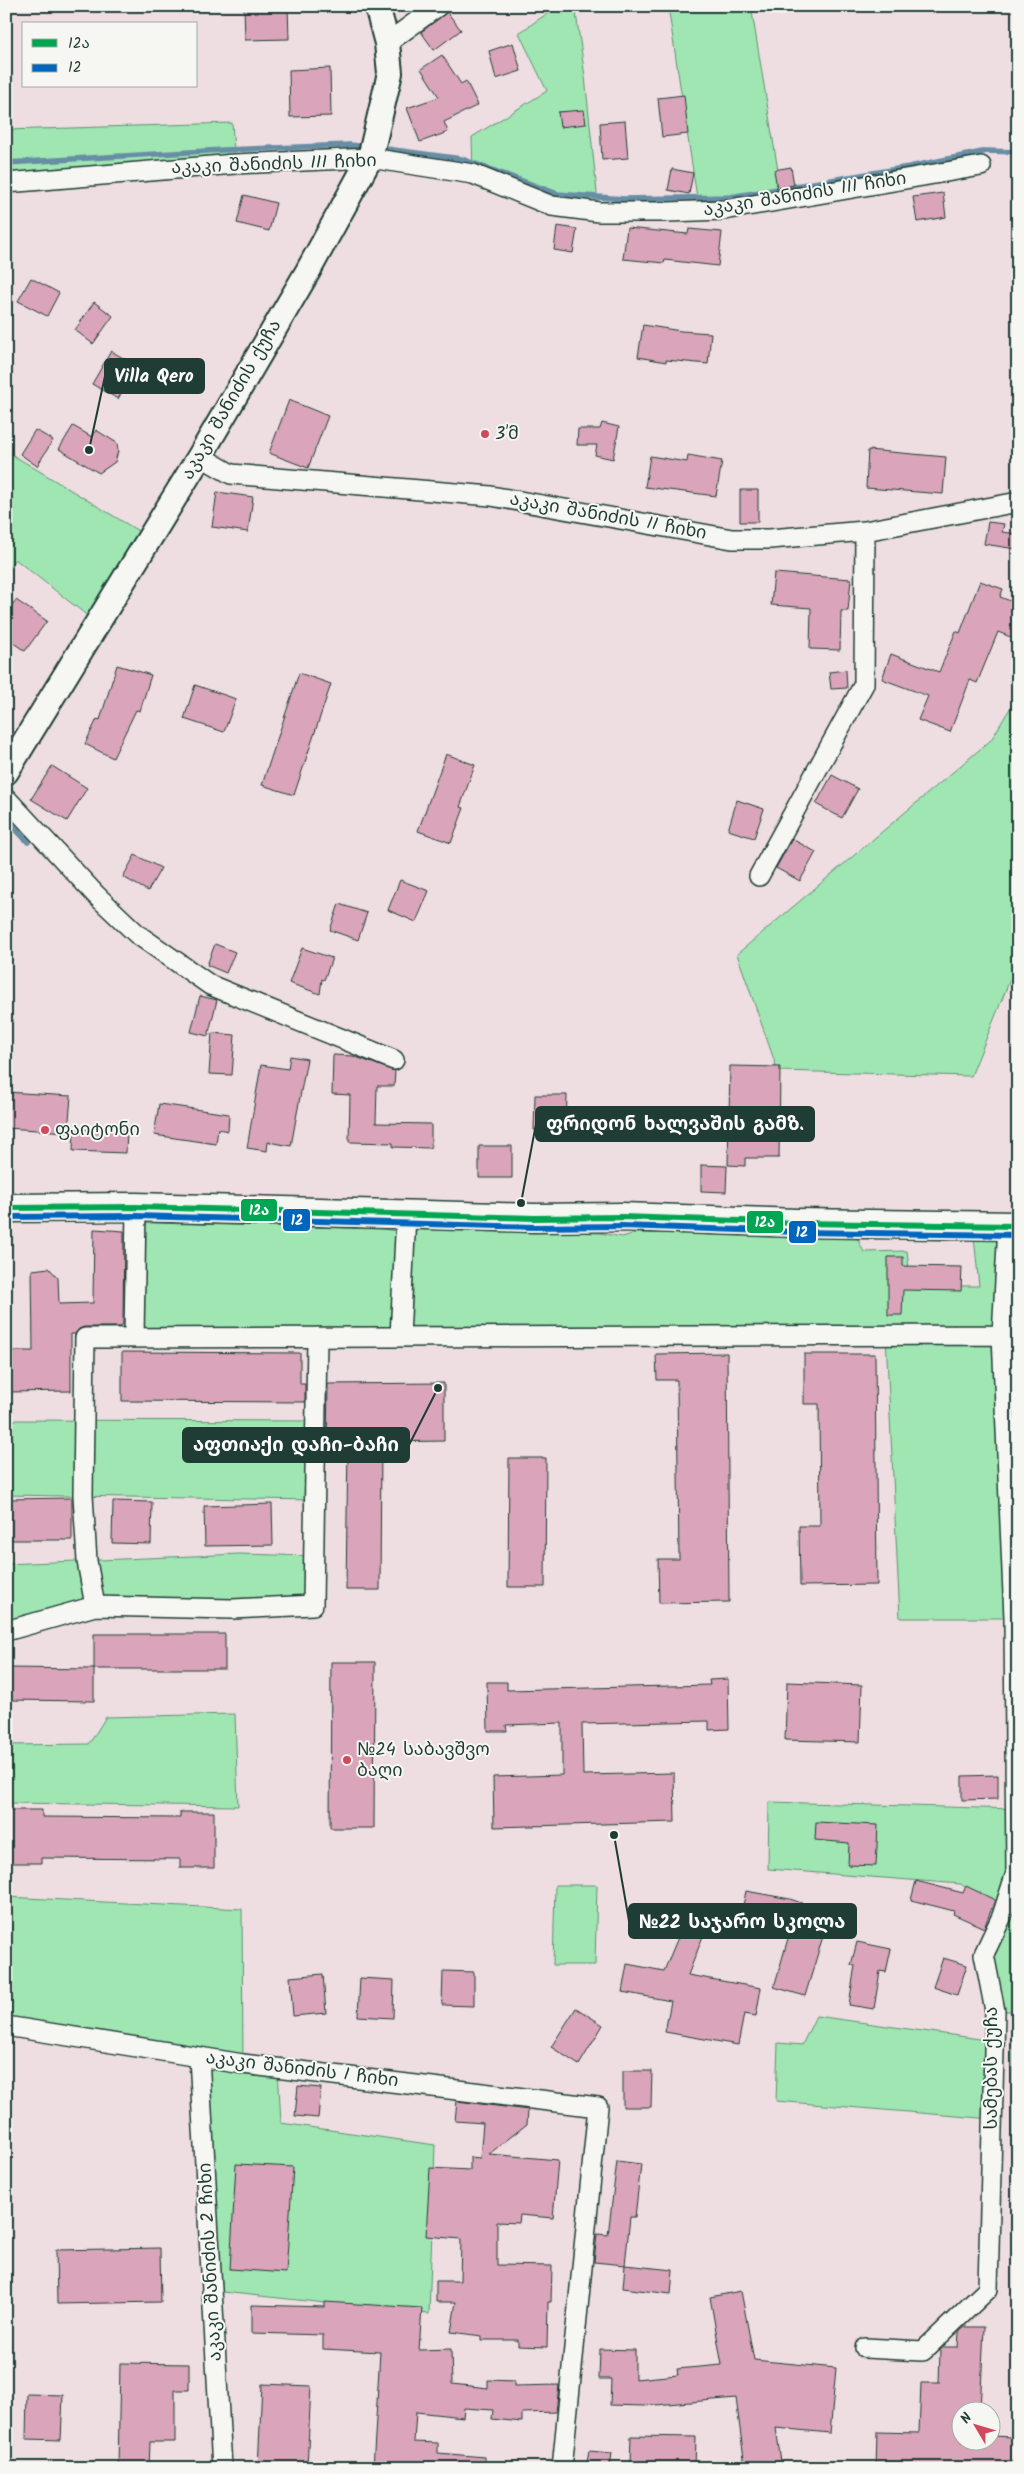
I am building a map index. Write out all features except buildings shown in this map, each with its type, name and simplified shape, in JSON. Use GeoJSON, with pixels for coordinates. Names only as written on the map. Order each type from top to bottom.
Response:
{"type":"FeatureCollection","features":[{"type":"Feature","properties":{"kind":"main road"},"geometry":{"type":"LineString","coordinates":[[6,1208],[136,1207],[406,1215],[1013,1226]]}},
{"type":"Feature","properties":{"kind":"street","name":"აკაკი შანიძის ქუჩა"},"geometry":{"type":"LineString","coordinates":[[6,772],[200,456],[370,158],[390,73],[387,42],[377,6]]}},
{"type":"Feature","properties":{"kind":"street"},"geometry":{"type":"LineString","coordinates":[[387,42],[438,6]]}},
{"type":"Feature","properties":{"kind":"street","name":"აკაკი შანიძის III ჩიხი"},"geometry":{"type":"LineString","coordinates":[[6,183],[235,164],[370,158],[473,174],[552,206],[618,212],[724,210],[981,166]]}},
{"type":"Feature","properties":{"kind":"street","name":"აკაკი შანიძის II ჩიხი"},"geometry":{"type":"LineString","coordinates":[[200,456],[231,474],[491,496],[732,538],[770,538],[865,531],[1018,502]]}},
{"type":"Feature","properties":{"kind":"street"},"geometry":{"type":"LineString","coordinates":[[759,876],[864,684],[865,531]]}},
{"type":"Feature","properties":{"kind":"street"},"geometry":{"type":"LineString","coordinates":[[6,798],[96,895],[137,934],[210,985],[394,1060]]}},
{"type":"Feature","properties":{"kind":"street"},"geometry":{"type":"LineString","coordinates":[[134,1338],[136,1207]]}},
{"type":"Feature","properties":{"kind":"street"},"geometry":{"type":"LineString","coordinates":[[400,1337],[406,1215]]}},
{"type":"Feature","properties":{"kind":"street","name":"სამებას ქუჩა"},"geometry":{"type":"LineString","coordinates":[[864,2348],[923,2351],[988,2290],[994,2011],[984,1954],[1002,1916],[1016,1873],[1014,1618],[1002,1336],[1013,1226]]}},
{"type":"Feature","properties":{"kind":"street"},"geometry":{"type":"LineString","coordinates":[[95,1606],[86,1561],[82,1495],[85,1338],[1002,1336]]}},
{"type":"Feature","properties":{"kind":"street"},"geometry":{"type":"LineString","coordinates":[[6,1631],[95,1606],[233,1609],[313,1605],[318,1337]]}},
{"type":"Feature","properties":{"kind":"street","name":"აკაკი შანიძის I ჩიხი"},"geometry":{"type":"LineString","coordinates":[[6,2026],[199,2057],[598,2107],[562,2468]]}},
{"type":"Feature","properties":{"kind":"street","name":"აკაკი შანიძის 2 ჩიხი"},"geometry":{"type":"LineString","coordinates":[[199,2057],[222,2468]]}},
{"type":"Feature","properties":{"kind":"green space"},"geometry":{"type":"Polygon","coordinates":[[[558,6],[575,6],[585,77],[599,212],[473,174],[472,137],[547,91],[519,33],[558,6]]]}},
{"type":"Feature","properties":{"kind":"green space"},"geometry":{"type":"Polygon","coordinates":[[[668,6],[751,6],[783,201],[699,211],[668,6]]]}},
{"type":"Feature","properties":{"kind":"green space"},"geometry":{"type":"Polygon","coordinates":[[[232,123],[235,164],[6,183],[6,130],[232,123]]]}},
{"type":"Feature","properties":{"kind":"green space"},"geometry":{"type":"Polygon","coordinates":[[[6,451],[150,538],[98,624],[15,559],[6,572],[6,451]]]}},
{"type":"Feature","properties":{"kind":"green space"},"geometry":{"type":"Polygon","coordinates":[[[1018,695],[1018,960],[971,1076],[778,1071],[737,954],[991,740],[1018,695]]]}},
{"type":"Feature","properties":{"kind":"green space"},"geometry":{"type":"Polygon","coordinates":[[[153,1223],[382,1229],[405,1232],[425,1228],[600,1233],[622,1237],[636,1233],[786,1234],[797,1240],[806,1235],[856,1236],[864,1252],[907,1251],[911,1286],[979,1286],[974,1237],[1007,1237],[1002,1335],[1018,1336],[1018,1469],[1008,1469],[1014,1618],[900,1618],[886,1336],[134,1338],[136,1225],[153,1223]]]}},
{"type":"Feature","properties":{"kind":"green space"},"geometry":{"type":"Polygon","coordinates":[[[6,1420],[317,1421],[315,1500],[6,1495],[6,1420]]]}},
{"type":"Feature","properties":{"kind":"green space"},"geometry":{"type":"Polygon","coordinates":[[[239,1554],[314,1556],[313,1605],[95,1606],[6,1631],[6,1564],[239,1554]]]}},
{"type":"Feature","properties":{"kind":"green space"},"geometry":{"type":"Polygon","coordinates":[[[235,1714],[238,1806],[6,1803],[6,1745],[89,1744],[106,1717],[235,1714]]]}},
{"type":"Feature","properties":{"kind":"green space"},"geometry":{"type":"Polygon","coordinates":[[[769,1802],[1015,1809],[1002,1916],[1018,1916],[1018,2011],[995,2011],[984,1954],[1001,1916],[961,1884],[768,1869],[769,1802]]]}},
{"type":"Feature","properties":{"kind":"green space"},"geometry":{"type":"Polygon","coordinates":[[[555,1885],[597,1885],[595,1965],[553,1965],[555,1885]]]}},
{"type":"Feature","properties":{"kind":"green space"},"geometry":{"type":"Polygon","coordinates":[[[6,1897],[242,1909],[243,2064],[278,2068],[281,2123],[435,2145],[429,2314],[213,2291],[199,2057],[6,2026],[6,1897]]]}},
{"type":"Feature","properties":{"kind":"green space"},"geometry":{"type":"Polygon","coordinates":[[[816,2016],[994,2041],[992,2119],[776,2101],[778,2043],[802,2045],[816,2016]]]}},
{"type":"Feature","properties":{"kind":"green space"},"geometry":{"type":"Polygon","coordinates":[[[1013,2030],[1018,2030],[1018,2157],[1012,2157],[1013,2030]]]}},
{"type":"Feature","properties":{"kind":"waterway"},"geometry":{"type":"LineString","coordinates":[[6,163],[223,150],[350,145],[367,147]]}},
{"type":"Feature","properties":{"kind":"waterway"},"geometry":{"type":"LineString","coordinates":[[379,148],[462,159],[558,194],[624,199],[730,197],[909,167],[987,151],[1018,152]]}},
{"type":"Feature","properties":{"kind":"waterway"},"geometry":{"type":"LineString","coordinates":[[6,819],[28,842]]}},
{"type":"Feature","properties":{"kind":"transit line","name":"12ა"},"geometry":{"type":"LineString","coordinates":[[6,1208],[136,1207],[534,1218],[622,1217],[797,1223],[1018,1226]]}},
{"type":"Feature","properties":{"kind":"transit line","name":"12"},"geometry":{"type":"LineString","coordinates":[[6,1217],[136,1216],[534,1227],[622,1226],[797,1232],[1018,1235]]}},
{"type":"Feature","properties":{"kind":"place","name":"3'მ"},"geometry":{"type":"Point","coordinates":[485,434]}},
{"type":"Feature","properties":{"kind":"place","name":"Villa Qero"},"geometry":{"type":"Point","coordinates":[89,450]}},
{"type":"Feature","properties":{"kind":"place","name":"ფაიტონი"},"geometry":{"type":"Point","coordinates":[45,1130]}},
{"type":"Feature","properties":{"kind":"place","name":"ფრიდონ ხალვაშის გამზ."},"geometry":{"type":"Point","coordinates":[521,1203]}},
{"type":"Feature","properties":{"kind":"place","name":"აფთიაქი დაჩი-ბაჩი"},"geometry":{"type":"Point","coordinates":[438,1388]}},
{"type":"Feature","properties":{"kind":"place","name":"№24 საბავშვო ბაღი"},"geometry":{"type":"Point","coordinates":[347,1760]}},
{"type":"Feature","properties":{"kind":"place","name":"№22 საჯარო სკოლა"},"geometry":{"type":"Point","coordinates":[614,1835]}}]}
